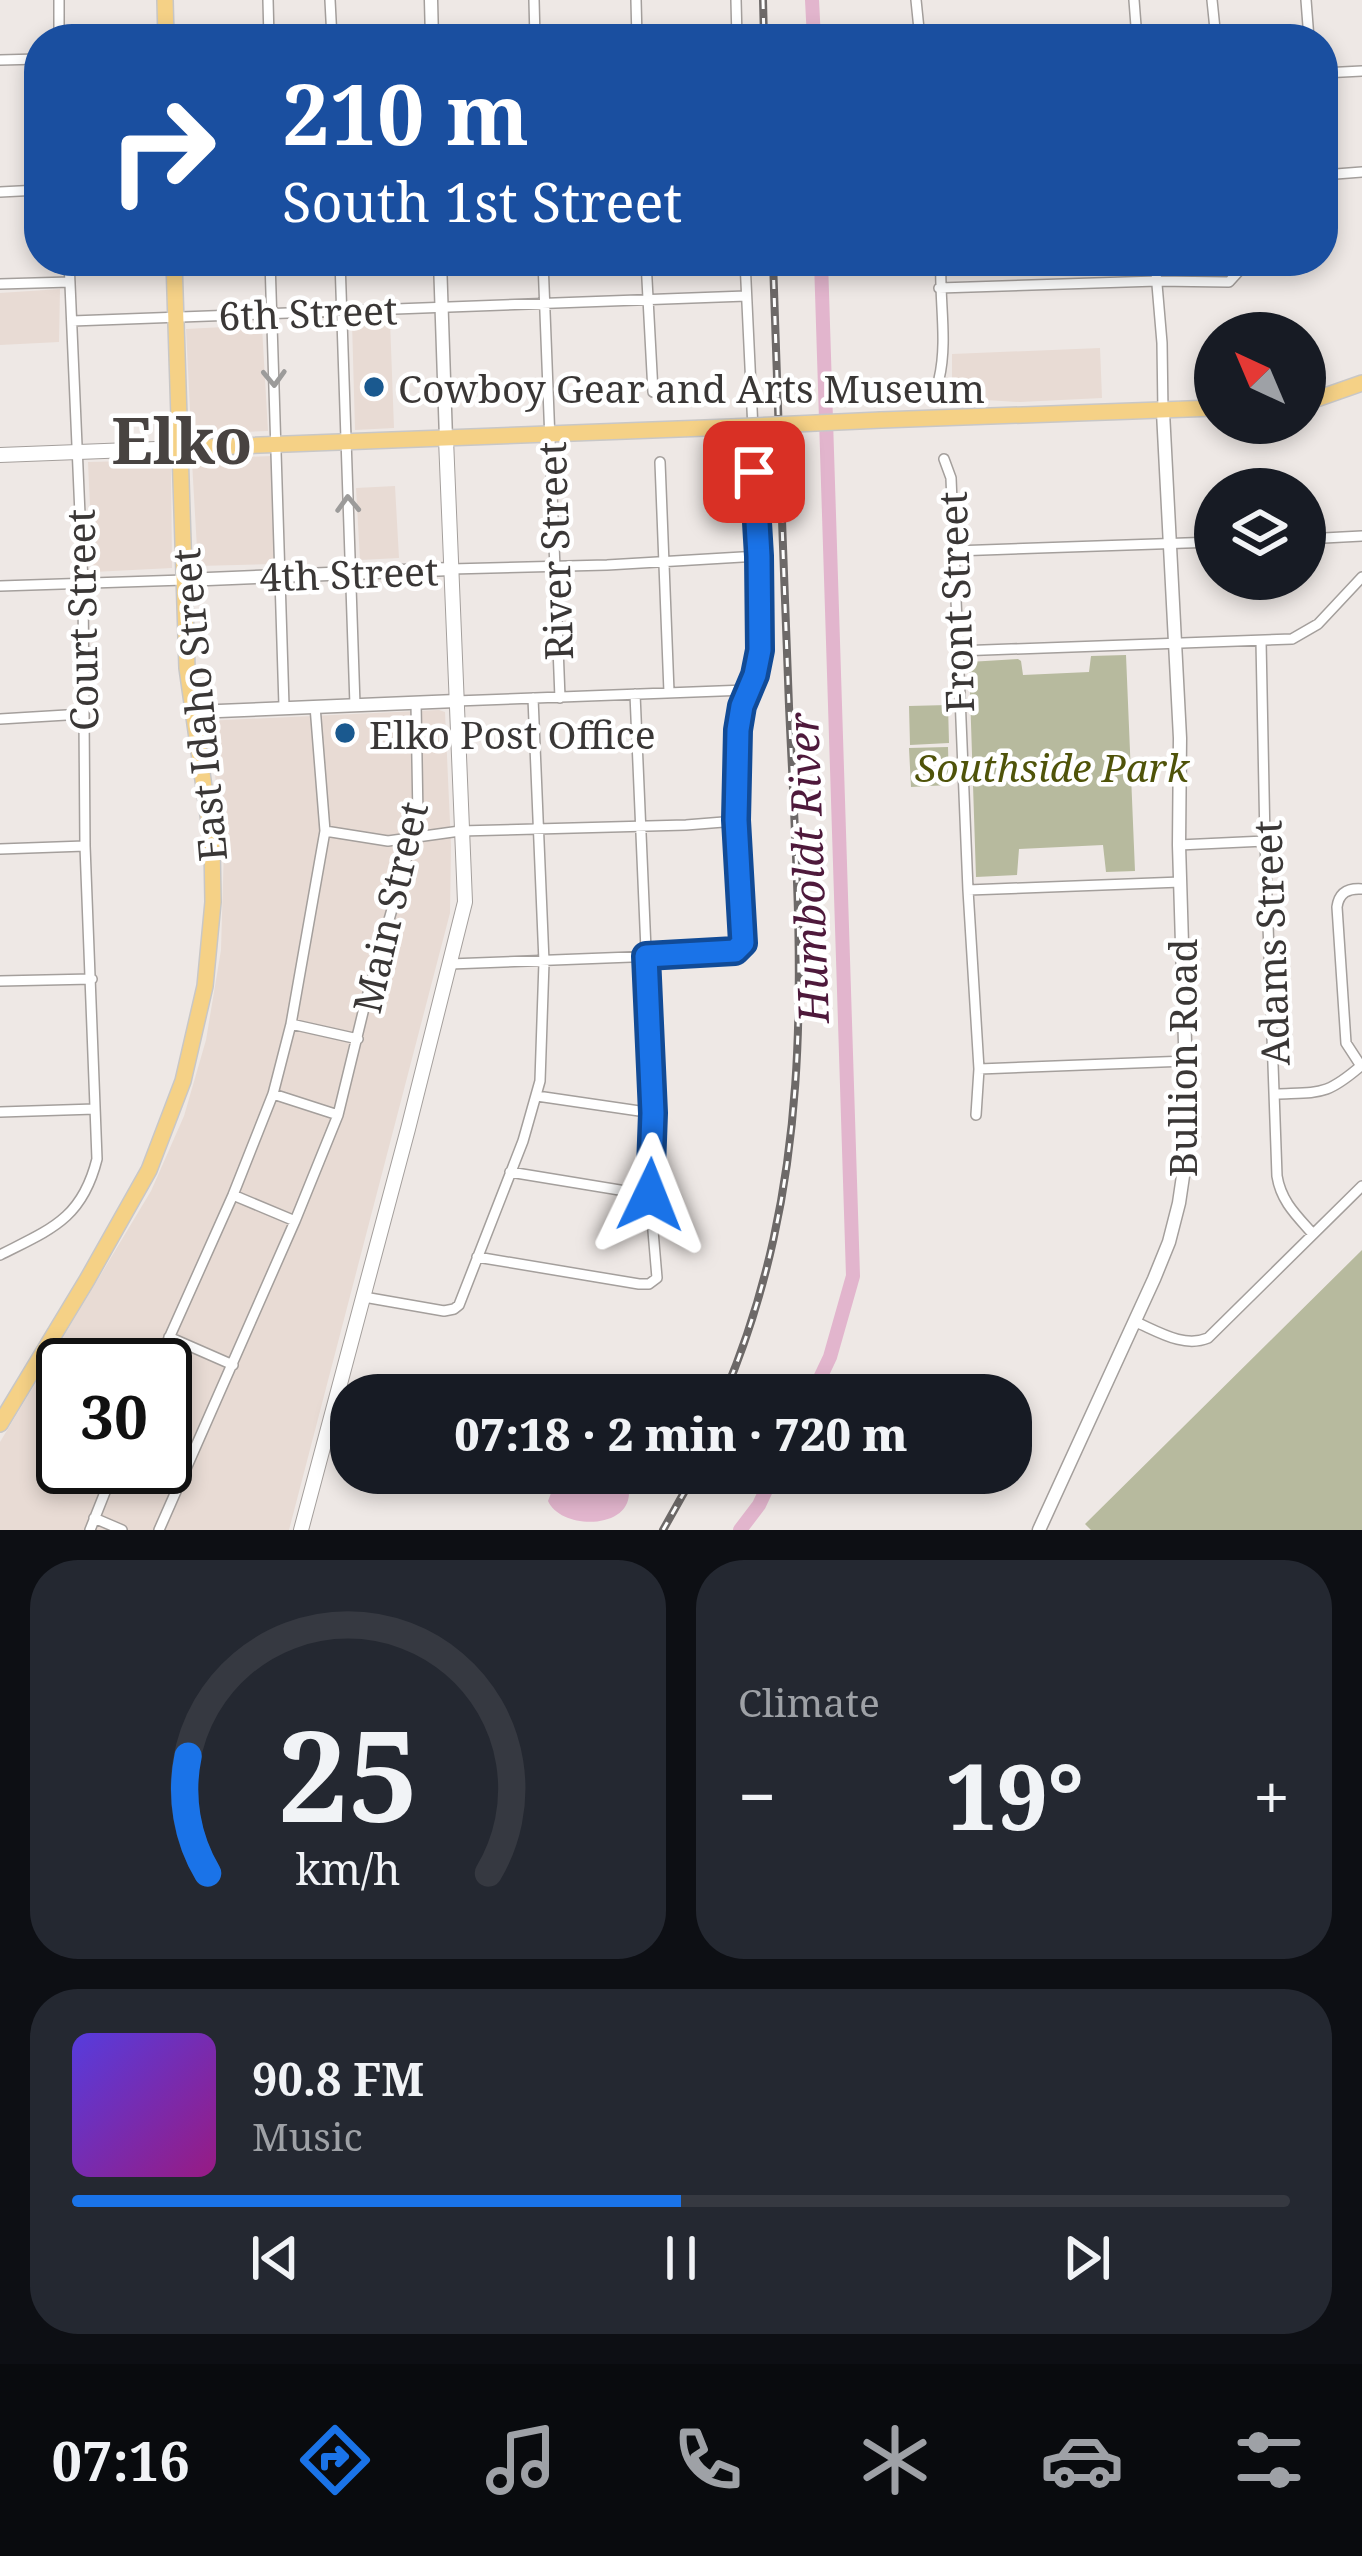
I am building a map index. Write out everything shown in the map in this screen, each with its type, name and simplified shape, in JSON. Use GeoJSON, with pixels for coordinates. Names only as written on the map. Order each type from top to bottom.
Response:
{"type":"FeatureCollection","features":[{"type":"Feature","properties":{"kind":"main road","name":"East Idaho Street"},"geometry":{"type":"LineString","coordinates":[[0,1424],[149,1170],[183,1081],[202,1004],[212,870],[209,808],[187,668],[175,276]]}},
{"type":"Feature","properties":{"kind":"main road"},"geometry":{"type":"LineString","coordinates":[[1326,396],[1362,383]]}},
{"type":"Feature","properties":{"kind":"main road"},"geometry":{"type":"LineString","coordinates":[[0,455],[1194,410]]}},
{"type":"Feature","properties":{"kind":"main road"},"geometry":{"type":"LineString","coordinates":[[301,1530],[465,902],[446,439]]}},
{"type":"Feature","properties":{"kind":"street","name":"Court Street"},"geometry":{"type":"LineString","coordinates":[[0,1255],[58,1226],[80,1203],[97,1159],[83,584],[70,276]]}},
{"type":"Feature","properties":{"kind":"street"},"geometry":{"type":"LineString","coordinates":[[271,276],[284,706]]}},
{"type":"Feature","properties":{"kind":"street"},"geometry":{"type":"LineString","coordinates":[[341,276],[355,705]]}},
{"type":"Feature","properties":{"kind":"street"},"geometry":{"type":"LineString","coordinates":[[441,276],[446,439]]}},
{"type":"Feature","properties":{"kind":"street","name":"River Street"},"geometry":{"type":"LineString","coordinates":[[543,276],[560,698]]}},
{"type":"Feature","properties":{"kind":"street"},"geometry":{"type":"LineString","coordinates":[[646,276],[653,392]]}},
{"type":"Feature","properties":{"kind":"street"},"geometry":{"type":"LineString","coordinates":[[450,964],[739,949],[744,934],[736,820],[738,730],[746,690],[759,661],[759,556],[745,276]]}},
{"type":"Feature","properties":{"kind":"street"},"geometry":{"type":"LineString","coordinates":[[939,379],[944,356],[940,276]]}},
{"type":"Feature","properties":{"kind":"street"},"geometry":{"type":"LineString","coordinates":[[1156,276],[1163,412]]}},
{"type":"Feature","properties":{"kind":"street"},"geometry":{"type":"LineString","coordinates":[[939,289],[1157,280],[1229,282],[1237,276]]}},
{"type":"Feature","properties":{"kind":"street"},"geometry":{"type":"LineString","coordinates":[[0,284],[70,282]]}},
{"type":"Feature","properties":{"kind":"street","name":"6th Street"},"geometry":{"type":"LineString","coordinates":[[72,320],[746,296]]}},
{"type":"Feature","properties":{"kind":"street","name":"Bullion Road"},"geometry":{"type":"LineString","coordinates":[[1039,1530],[1136,1322],[1169,1242],[1184,1180],[1188,1142],[1180,738],[1163,412]]}},
{"type":"Feature","properties":{"kind":"street","name":"Front Street"},"geometry":{"type":"LineString","coordinates":[[944,459],[951,478],[979,1069],[976,1115]]}},
{"type":"Feature","properties":{"kind":"street"},"geometry":{"type":"LineString","coordinates":[[660,462],[669,692]]}},
{"type":"Feature","properties":{"kind":"street"},"geometry":{"type":"LineString","coordinates":[[1326,538],[1362,536]]}},
{"type":"Feature","properties":{"kind":"street"},"geometry":{"type":"LineString","coordinates":[[954,551],[1194,543]]}},
{"type":"Feature","properties":{"kind":"street","name":"4th Street"},"geometry":{"type":"LineString","coordinates":[[0,586],[759,556]]}},
{"type":"Feature","properties":{"kind":"street"},"geometry":{"type":"LineString","coordinates":[[957,651],[1292,639],[1309,631],[1362,578]]}},
{"type":"Feature","properties":{"kind":"street","name":"Adams Street"},"geometry":{"type":"LineString","coordinates":[[1261,641],[1279,1185],[1288,1207],[1312,1233]]}},
{"type":"Feature","properties":{"kind":"street"},"geometry":{"type":"LineString","coordinates":[[194,712],[746,690]]}},
{"type":"Feature","properties":{"kind":"street"},"geometry":{"type":"LineString","coordinates":[[477,1257],[639,1284],[657,1278],[650,1195],[653,1113],[635,694]]}},
{"type":"Feature","properties":{"kind":"street","name":"River Street"},"geometry":{"type":"LineString","coordinates":[[364,1297],[454,1310],[463,1297],[537,1096],[544,962],[533,698]]}},
{"type":"Feature","properties":{"kind":"street","name":"Main Street"},"geometry":{"type":"LineString","coordinates":[[192,1458],[338,1115],[415,836],[419,795],[416,703]]}},
{"type":"Feature","properties":{"kind":"street"},"geometry":{"type":"LineString","coordinates":[[233,1365],[169,1337],[273,1094],[291,1024],[325,831],[315,706]]}},
{"type":"Feature","properties":{"kind":"street"},"geometry":{"type":"LineString","coordinates":[[0,718],[83,714]]}},
{"type":"Feature","properties":{"kind":"street"},"geometry":{"type":"LineString","coordinates":[[325,831],[388,841],[460,831],[736,820]]}},
{"type":"Feature","properties":{"kind":"street"},"geometry":{"type":"LineString","coordinates":[[1179,845],[1265,842]]}},
{"type":"Feature","properties":{"kind":"street"},"geometry":{"type":"LineString","coordinates":[[0,849],[86,846]]}},
{"type":"Feature","properties":{"kind":"street"},"geometry":{"type":"LineString","coordinates":[[968,890],[1181,882]]}},
{"type":"Feature","properties":{"kind":"street"},"geometry":{"type":"LineString","coordinates":[[1276,1094],[1324,1092],[1362,1066],[1346,1042],[1337,908],[1347,891],[1362,889]]}},
{"type":"Feature","properties":{"kind":"street"},"geometry":{"type":"LineString","coordinates":[[0,981],[92,979]]}},
{"type":"Feature","properties":{"kind":"street"},"geometry":{"type":"LineString","coordinates":[[291,1024],[358,1039]]}},
{"type":"Feature","properties":{"kind":"street"},"geometry":{"type":"LineString","coordinates":[[979,1069],[1187,1061]]}},
{"type":"Feature","properties":{"kind":"street"},"geometry":{"type":"LineString","coordinates":[[273,1094],[338,1115]]}},
{"type":"Feature","properties":{"kind":"street"},"geometry":{"type":"LineString","coordinates":[[537,1096],[653,1113]]}},
{"type":"Feature","properties":{"kind":"street"},"geometry":{"type":"LineString","coordinates":[[0,1112],[95,1109]]}},
{"type":"Feature","properties":{"kind":"street"},"geometry":{"type":"LineString","coordinates":[[510,1172],[650,1195]]}},
{"type":"Feature","properties":{"kind":"street"},"geometry":{"type":"LineString","coordinates":[[1136,1322],[1184,1342],[1201,1342],[1362,1186]]}},
{"type":"Feature","properties":{"kind":"street"},"geometry":{"type":"LineString","coordinates":[[233,1195],[295,1221]]}},
{"type":"Feature","properties":{"kind":"street"},"geometry":{"type":"LineString","coordinates":[[104,1494],[92,1524],[122,1530]]}},
{"type":"Feature","properties":{"kind":"street","name":"Main Street"},"geometry":{"type":"LineString","coordinates":[[160,1530],[176,1494]]}},
{"type":"Feature","properties":{"kind":"shaded area"},"geometry":{"type":"Polygon","coordinates":[[[60,289],[59,342],[0,345],[0,293],[60,289]]]}},
{"type":"Feature","properties":{"kind":"shaded area"},"geometry":{"type":"Polygon","coordinates":[[[390,321],[394,428],[355,430],[352,322],[390,321]]]}},
{"type":"Feature","properties":{"kind":"shaded area"},"geometry":{"type":"Polygon","coordinates":[[[262,327],[268,431],[193,434],[191,430],[186,329],[262,327]]]}},
{"type":"Feature","properties":{"kind":"shaded area"},"geometry":{"type":"Polygon","coordinates":[[[1100,348],[1102,398],[1020,402],[952,398],[952,354],[1100,348]]]}},
{"type":"Feature","properties":{"kind":"shaded area"},"geometry":{"type":"Polygon","coordinates":[[[271,456],[274,564],[198,566],[192,462],[271,456]]]}},
{"type":"Feature","properties":{"kind":"shaded area"},"geometry":{"type":"Polygon","coordinates":[[[168,460],[172,568],[93,572],[88,462],[168,460]]]}},
{"type":"Feature","properties":{"kind":"shaded area"},"geometry":{"type":"Polygon","coordinates":[[[395,486],[399,558],[360,560],[356,488],[395,486]]]}},
{"type":"Feature","properties":{"kind":"shaded area"},"geometry":{"type":"Polygon","coordinates":[[[445,712],[450,913],[289,1530],[0,1530],[0,1442],[36,1382],[36,1494],[192,1494],[192,1338],[63,1338],[151,1191],[184,1116],[206,1040],[221,950],[224,846],[205,721],[445,712]]]}},
{"type":"Feature","properties":{"kind":"shaded area"},"geometry":{"type":"Polygon","coordinates":[[[551,1494],[629,1494],[618,1514],[593,1522],[566,1517],[548,1501],[551,1494]]]}},
{"type":"Feature","properties":{"kind":"green space","name":"Southside Park"},"geometry":{"type":"Polygon","coordinates":[[[1126,655],[1135,871],[1106,872],[1103,845],[1019,849],[1017,875],[976,877],[969,662],[1018,659],[1023,675],[1089,672],[1091,656],[1126,655]]]}},
{"type":"Feature","properties":{"kind":"green space"},"geometry":{"type":"Polygon","coordinates":[[[948,705],[949,743],[910,745],[909,706],[948,705]]]}},
{"type":"Feature","properties":{"kind":"green space"},"geometry":{"type":"Polygon","coordinates":[[[948,747],[949,785],[911,787],[909,748],[948,747]]]}},
{"type":"Feature","properties":{"kind":"green space"},"geometry":{"type":"Polygon","coordinates":[[[1362,1250],[1362,1530],[1091,1530],[1085,1524],[1362,1250]]]}},
{"type":"Feature","properties":{"kind":"waterway","name":"Humboldt River"},"geometry":{"type":"LineString","coordinates":[[812,0],[813,24]]}},
{"type":"Feature","properties":{"kind":"waterway","name":"Humboldt River"},"geometry":{"type":"LineString","coordinates":[[821,276],[853,1276],[822,1374]]}},
{"type":"Feature","properties":{"kind":"waterway","name":"Humboldt River"},"geometry":{"type":"LineString","coordinates":[[740,1530],[764,1494]]}},
{"type":"Feature","properties":{"kind":"railway"},"geometry":{"type":"LineString","coordinates":[[763,0],[764,24]]}},
{"type":"Feature","properties":{"kind":"railway"},"geometry":{"type":"LineString","coordinates":[[732,1374],[777,1224],[797,1055],[797,883],[774,276]]}},
{"type":"Feature","properties":{"kind":"railway"},"geometry":{"type":"LineString","coordinates":[[663,1530],[683,1494]]}},
{"type":"Feature","properties":{"kind":"place","name":"Cowboy Gear and Arts Museum"},"geometry":{"type":"Point","coordinates":[374,387]}},
{"type":"Feature","properties":{"kind":"place","name":"Elko Post Office"},"geometry":{"type":"Point","coordinates":[345,733]}},
{"type":"Feature","properties":{"kind":"district","name":"Elko"},"geometry":{"type":"Point","coordinates":[182,439]}},
{"type":"Feature","properties":{"kind":"route"},"geometry":{"type":"LineString","coordinates":[[650,1195],[653,1113],[646,956],[735,951],[743,943],[736,820],[738,730],[760,650],[754,472]]}}]}
